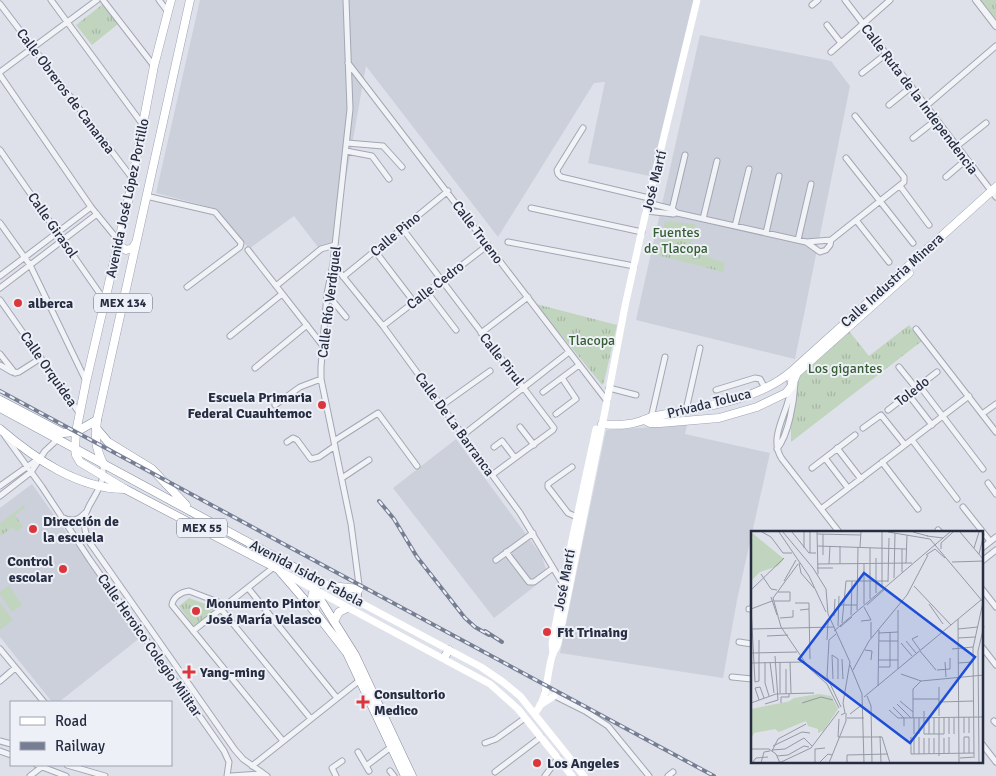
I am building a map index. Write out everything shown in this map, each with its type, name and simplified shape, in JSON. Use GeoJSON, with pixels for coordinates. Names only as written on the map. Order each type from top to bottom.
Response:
{"type":"FeatureCollection","features":[{"type":"Feature","properties":{"kind":"main road","name":"Avenida José López Portillo"},"geometry":{"type":"LineString","coordinates":[[75,449],[76,432],[86,382],[170,0]]}},
{"type":"Feature","properties":{"kind":"main road","name":"Avenida José López Portillo"},"geometry":{"type":"LineString","coordinates":[[103,463],[95,442],[96,424],[190,0]]}},
{"type":"Feature","properties":{"kind":"main road","name":"José Martí"},"geometry":{"type":"LineString","coordinates":[[535,714],[545,691],[553,654],[558,643],[566,587],[634,266],[697,0]]}},
{"type":"Feature","properties":{"kind":"main road","name":"Calle Industria Minera"},"geometry":{"type":"LineString","coordinates":[[790,373],[994,192]]}},
{"type":"Feature","properties":{"kind":"main road","name":"Calle Industria Minera"},"geometry":{"type":"LineString","coordinates":[[795,379],[797,373],[927,256],[994,192]]}},
{"type":"Feature","properties":{"kind":"main road"},"geometry":{"type":"LineString","coordinates":[[118,240],[120,246],[126,250],[131,249],[135,244]]}},
{"type":"Feature","properties":{"kind":"main road","name":"Privada Toluca"},"geometry":{"type":"LineString","coordinates":[[602,424],[620,426],[723,402],[765,388],[790,373]]}},
{"type":"Feature","properties":{"kind":"main road"},"geometry":{"type":"LineString","coordinates":[[791,387],[795,379]]}},
{"type":"Feature","properties":{"kind":"main road","name":"Privada Toluca"},"geometry":{"type":"LineString","coordinates":[[648,420],[710,419],[736,414],[777,398],[791,387]]}},
{"type":"Feature","properties":{"kind":"main road","name":"José Martí"},"geometry":{"type":"LineString","coordinates":[[580,518],[607,395]]}},
{"type":"Feature","properties":{"kind":"main road"},"geometry":{"type":"LineString","coordinates":[[0,400],[59,432],[76,432],[96,424],[108,442],[152,469],[191,510]]}},
{"type":"Feature","properties":{"kind":"main road","name":"Avenida Isidro Fabela"},"geometry":{"type":"LineString","coordinates":[[0,408],[449,650],[503,682],[520,696],[584,776]]}},
{"type":"Feature","properties":{"kind":"main road","name":"Avenida Isidro Fabela"},"geometry":{"type":"LineString","coordinates":[[0,429],[20,446],[66,474],[99,486],[113,489],[125,488],[490,684],[526,718],[572,776]]}},
{"type":"Feature","properties":{"kind":"main road","name":"MEX 55"},"geometry":{"type":"LineString","coordinates":[[75,449],[78,459],[82,464],[125,488]]}},
{"type":"Feature","properties":{"kind":"main road","name":"MEX 55"},"geometry":{"type":"LineString","coordinates":[[276,568],[315,612],[343,648],[405,776]]}},
{"type":"Feature","properties":{"kind":"main road"},"geometry":{"type":"LineString","coordinates":[[303,572],[313,589],[312,601],[315,612]]}},
{"type":"Feature","properties":{"kind":"main road"},"geometry":{"type":"LineString","coordinates":[[313,589],[321,582]]}},
{"type":"Feature","properties":{"kind":"main road"},"geometry":{"type":"LineString","coordinates":[[330,586],[359,589]]}},
{"type":"Feature","properties":{"kind":"main road","name":"MEX 55"},"geometry":{"type":"LineString","coordinates":[[313,589],[355,655],[412,776]]}},
{"type":"Feature","properties":{"kind":"main road"},"geometry":{"type":"LineString","coordinates":[[334,621],[338,612],[347,608]]}},
{"type":"Feature","properties":{"kind":"main road"},"geometry":{"type":"LineString","coordinates":[[444,658],[449,650]]}},
{"type":"Feature","properties":{"kind":"main road"},"geometry":{"type":"LineString","coordinates":[[540,706],[554,696]]}},
{"type":"Feature","properties":{"kind":"street"},"geometry":{"type":"LineString","coordinates":[[51,0],[143,125]]}},
{"type":"Feature","properties":{"kind":"street"},"geometry":{"type":"LineString","coordinates":[[97,0],[0,74],[97,214],[118,240]]}},
{"type":"Feature","properties":{"kind":"street"},"geometry":{"type":"LineString","coordinates":[[103,0],[154,66]]}},
{"type":"Feature","properties":{"kind":"street"},"geometry":{"type":"LineString","coordinates":[[159,0],[168,12]]}},
{"type":"Feature","properties":{"kind":"street","name":"Calle Río Verdiguel"},"geometry":{"type":"LineString","coordinates":[[346,0],[350,109],[328,294],[322,379],[351,524],[359,589],[358,601]]}},
{"type":"Feature","properties":{"kind":"street"},"geometry":{"type":"LineString","coordinates":[[812,5],[818,0]]}},
{"type":"Feature","properties":{"kind":"street","name":"Calle Ruta de la Independencia"},"geometry":{"type":"LineString","coordinates":[[845,0],[967,160],[994,192]]}},
{"type":"Feature","properties":{"kind":"street"},"geometry":{"type":"LineString","coordinates":[[831,52],[890,0]]}},
{"type":"Feature","properties":{"kind":"street"},"geometry":{"type":"LineString","coordinates":[[976,0],[996,26]]}},
{"type":"Feature","properties":{"kind":"street","name":"Calle Obreros de Cananea"},"geometry":{"type":"LineString","coordinates":[[0,4],[132,178]]}},
{"type":"Feature","properties":{"kind":"street"},"geometry":{"type":"LineString","coordinates":[[827,26],[841,43]]}},
{"type":"Feature","properties":{"kind":"street"},"geometry":{"type":"LineString","coordinates":[[926,106],[996,46]]}},
{"type":"Feature","properties":{"kind":"street"},"geometry":{"type":"LineString","coordinates":[[862,72],[886,54]]}},
{"type":"Feature","properties":{"kind":"street","name":"Calle Trueno"},"geometry":{"type":"LineString","coordinates":[[348,63],[448,191],[579,365],[607,395]]}},
{"type":"Feature","properties":{"kind":"street"},"geometry":{"type":"LineString","coordinates":[[889,105],[911,87]]}},
{"type":"Feature","properties":{"kind":"street"},"geometry":{"type":"LineString","coordinates":[[806,242],[822,252],[828,247],[831,240],[904,182],[904,177],[854,116]]}},
{"type":"Feature","properties":{"kind":"street"},"geometry":{"type":"LineString","coordinates":[[913,138],[936,120]]}},
{"type":"Feature","properties":{"kind":"street"},"geometry":{"type":"LineString","coordinates":[[957,146],[986,122]]}},
{"type":"Feature","properties":{"kind":"street"},"geometry":{"type":"LineString","coordinates":[[583,128],[557,170],[558,174],[562,176],[673,212],[806,242],[831,240]]}},
{"type":"Feature","properties":{"kind":"street"},"geometry":{"type":"LineString","coordinates":[[347,143],[383,146],[402,167]]}},
{"type":"Feature","properties":{"kind":"street","name":"Calle Girasol"},"geometry":{"type":"LineString","coordinates":[[0,150],[105,301]]}},
{"type":"Feature","properties":{"kind":"street"},"geometry":{"type":"LineString","coordinates":[[346,152],[372,156],[389,179]]}},
{"type":"Feature","properties":{"kind":"street"},"geometry":{"type":"LineString","coordinates":[[673,212],[685,155]]}},
{"type":"Feature","properties":{"kind":"street"},"geometry":{"type":"LineString","coordinates":[[846,158],[913,243]]}},
{"type":"Feature","properties":{"kind":"street"},"geometry":{"type":"LineString","coordinates":[[946,177],[967,160]]}},
{"type":"Feature","properties":{"kind":"street"},"geometry":{"type":"LineString","coordinates":[[703,219],[717,161]]}},
{"type":"Feature","properties":{"kind":"street"},"geometry":{"type":"LineString","coordinates":[[735,226],[749,169]]}},
{"type":"Feature","properties":{"kind":"street"},"geometry":{"type":"LineString","coordinates":[[766,233],[780,176]]}},
{"type":"Feature","properties":{"kind":"street"},"geometry":{"type":"LineString","coordinates":[[798,240],[811,184]]}},
{"type":"Feature","properties":{"kind":"street"},"geometry":{"type":"LineString","coordinates":[[900,186],[929,225]]}},
{"type":"Feature","properties":{"kind":"street","name":"Calle Pino"},"geometry":{"type":"LineString","coordinates":[[344,277],[448,191]]}},
{"type":"Feature","properties":{"kind":"street"},"geometry":{"type":"LineString","coordinates":[[146,196],[215,212],[241,243],[240,247],[187,287]]}},
{"type":"Feature","properties":{"kind":"street"},"geometry":{"type":"LineString","coordinates":[[0,276],[92,206]]}},
{"type":"Feature","properties":{"kind":"street"},"geometry":{"type":"LineString","coordinates":[[531,208],[642,232]]}},
{"type":"Feature","properties":{"kind":"street"},"geometry":{"type":"LineString","coordinates":[[0,288],[97,214]]}},
{"type":"Feature","properties":{"kind":"street"},"geometry":{"type":"LineString","coordinates":[[856,220],[888,262]]}},
{"type":"Feature","properties":{"kind":"street"},"geometry":{"type":"LineString","coordinates":[[0,223],[30,265],[86,382]]}},
{"type":"Feature","properties":{"kind":"street","name":"Calle Pirul"},"geometry":{"type":"LineString","coordinates":[[402,228],[554,428],[492,475]]}},
{"type":"Feature","properties":{"kind":"street"},"geometry":{"type":"LineString","coordinates":[[508,242],[634,266]]}},
{"type":"Feature","properties":{"kind":"street","name":"Calle Cedro"},"geometry":{"type":"LineString","coordinates":[[383,326],[488,245]]}},
{"type":"Feature","properties":{"kind":"street"},"geometry":{"type":"LineString","coordinates":[[276,286],[321,249],[335,246]]}},
{"type":"Feature","properties":{"kind":"street"},"geometry":{"type":"LineString","coordinates":[[248,250],[323,346]]}},
{"type":"Feature","properties":{"kind":"street"},"geometry":{"type":"LineString","coordinates":[[375,251],[414,302]]}},
{"type":"Feature","properties":{"kind":"street","name":"Calle De La Barranca"},"geometry":{"type":"LineString","coordinates":[[333,264],[383,326],[492,475],[533,533],[566,587]]}},
{"type":"Feature","properties":{"kind":"street"},"geometry":{"type":"LineString","coordinates":[[427,292],[456,330]]}},
{"type":"Feature","properties":{"kind":"street"},"geometry":{"type":"LineString","coordinates":[[230,336],[282,294]]}},
{"type":"Feature","properties":{"kind":"street"},"geometry":{"type":"LineString","coordinates":[[328,294],[346,317]]}},
{"type":"Feature","properties":{"kind":"street"},"geometry":{"type":"LineString","coordinates":[[481,333],[528,297]]}},
{"type":"Feature","properties":{"kind":"street","name":"Calle Orquidea"},"geometry":{"type":"LineString","coordinates":[[0,300],[80,418]]}},
{"type":"Feature","properties":{"kind":"street"},"geometry":{"type":"LineString","coordinates":[[255,368],[307,325]]}},
{"type":"Feature","properties":{"kind":"street"},"geometry":{"type":"LineString","coordinates":[[916,329],[996,432]]}},
{"type":"Feature","properties":{"kind":"street"},"geometry":{"type":"LineString","coordinates":[[686,410],[700,348]]}},
{"type":"Feature","properties":{"kind":"street"},"geometry":{"type":"LineString","coordinates":[[463,435],[569,352]]}},
{"type":"Feature","properties":{"kind":"street"},"geometry":{"type":"LineString","coordinates":[[0,354],[14,373]]}},
{"type":"Feature","properties":{"kind":"street"},"geometry":{"type":"LineString","coordinates":[[648,420],[665,357]]}},
{"type":"Feature","properties":{"kind":"street"},"geometry":{"type":"LineString","coordinates":[[0,365],[14,373],[19,372],[41,358]]}},
{"type":"Feature","properties":{"kind":"street"},"geometry":{"type":"LineString","coordinates":[[543,392],[579,365]]}},
{"type":"Feature","properties":{"kind":"street"},"geometry":{"type":"LineString","coordinates":[[899,367],[943,416],[983,469]]}},
{"type":"Feature","properties":{"kind":"street"},"geometry":{"type":"LineString","coordinates":[[441,406],[490,371]]}},
{"type":"Feature","properties":{"kind":"street","name":"Toledo"},"geometry":{"type":"LineString","coordinates":[[888,410],[937,372]]}},
{"type":"Feature","properties":{"kind":"street"},"geometry":{"type":"LineString","coordinates":[[777,449],[785,435],[794,393],[795,379],[790,373]]}},
{"type":"Feature","properties":{"kind":"street"},"geometry":{"type":"LineString","coordinates":[[790,373],[791,387],[778,434],[777,449],[782,459],[838,531]]}},
{"type":"Feature","properties":{"kind":"street"},"geometry":{"type":"LineString","coordinates":[[556,414],[576,399],[562,378]]}},
{"type":"Feature","properties":{"kind":"street"},"geometry":{"type":"LineString","coordinates":[[716,390],[755,378],[760,380],[765,388]]}},
{"type":"Feature","properties":{"kind":"street"},"geometry":{"type":"LineString","coordinates":[[275,404],[300,386],[322,379]]}},
{"type":"Feature","properties":{"kind":"street"},"geometry":{"type":"LineString","coordinates":[[908,394],[932,425]]}},
{"type":"Feature","properties":{"kind":"street"},"geometry":{"type":"LineString","coordinates":[[607,395],[636,395]]}},
{"type":"Feature","properties":{"kind":"street"},"geometry":{"type":"LineString","coordinates":[[821,509],[969,396]]}},
{"type":"Feature","properties":{"kind":"street"},"geometry":{"type":"LineString","coordinates":[[982,414],[996,404]]}},
{"type":"Feature","properties":{"kind":"street"},"geometry":{"type":"LineString","coordinates":[[288,442],[293,438],[297,440],[311,459],[319,458],[378,413],[417,466]]}},
{"type":"Feature","properties":{"kind":"street","name":"Toledo"},"geometry":{"type":"LineString","coordinates":[[863,428],[881,415],[905,445]]}},
{"type":"Feature","properties":{"kind":"street"},"geometry":{"type":"LineString","coordinates":[[0,496],[31,472],[40,458],[57,439],[66,433],[80,418]]}},
{"type":"Feature","properties":{"kind":"street"},"geometry":{"type":"LineString","coordinates":[[520,427],[534,445]]}},
{"type":"Feature","properties":{"kind":"street","name":"Calle Heroico Colegio Militar"},"geometry":{"type":"LineString","coordinates":[[0,429],[227,756],[229,769],[227,776]]}},
{"type":"Feature","properties":{"kind":"street"},"geometry":{"type":"LineString","coordinates":[[812,468],[855,435]]}},
{"type":"Feature","properties":{"kind":"street"},"geometry":{"type":"LineString","coordinates":[[912,440],[957,499]]}},
{"type":"Feature","properties":{"kind":"street"},"geometry":{"type":"LineString","coordinates":[[494,447],[503,441],[515,458]]}},
{"type":"Feature","properties":{"kind":"street"},"geometry":{"type":"LineString","coordinates":[[837,448],[861,479]]}},
{"type":"Feature","properties":{"kind":"street"},"geometry":{"type":"LineString","coordinates":[[0,486],[40,458]]}},
{"type":"Feature","properties":{"kind":"street"},"geometry":{"type":"LineString","coordinates":[[824,458],[848,488]]}},
{"type":"Feature","properties":{"kind":"street"},"geometry":{"type":"LineString","coordinates":[[342,478],[369,460]]}},
{"type":"Feature","properties":{"kind":"street"},"geometry":{"type":"LineString","coordinates":[[882,462],[918,509]]}},
{"type":"Feature","properties":{"kind":"street","name":"MEX 134"},"geometry":{"type":"LineString","coordinates":[[103,463],[103,476]]}},
{"type":"Feature","properties":{"kind":"street"},"geometry":{"type":"LineString","coordinates":[[572,467],[548,484],[548,487],[566,511],[580,518]]}},
{"type":"Feature","properties":{"kind":"street"},"geometry":{"type":"LineString","coordinates":[[61,517],[68,520],[80,518],[85,513],[103,476]]}},
{"type":"Feature","properties":{"kind":"street"},"geometry":{"type":"LineString","coordinates":[[9,480],[13,486]]}},
{"type":"Feature","properties":{"kind":"street"},"geometry":{"type":"LineString","coordinates":[[988,483],[996,494]]}},
{"type":"Feature","properties":{"kind":"street"},"geometry":{"type":"LineString","coordinates":[[963,507],[982,531]]}},
{"type":"Feature","properties":{"kind":"street","name":"Calle Heroico Colegio Militar"},"geometry":{"type":"LineString","coordinates":[[85,513],[85,528],[90,543],[239,755],[263,775]]}},
{"type":"Feature","properties":{"kind":"street"},"geometry":{"type":"LineString","coordinates":[[496,560],[533,533]]}},
{"type":"Feature","properties":{"kind":"street"},"geometry":{"type":"LineString","coordinates":[[984,533],[990,541]]}},
{"type":"Feature","properties":{"kind":"street"},"geometry":{"type":"LineString","coordinates":[[984,546],[996,536]]}},
{"type":"Feature","properties":{"kind":"street"},"geometry":{"type":"LineString","coordinates":[[984,559],[996,550]]}},
{"type":"Feature","properties":{"kind":"street"},"geometry":{"type":"LineString","coordinates":[[506,552],[529,582],[534,582],[553,568]]}},
{"type":"Feature","properties":{"kind":"street"},"geometry":{"type":"LineString","coordinates":[[193,632],[276,568]]}},
{"type":"Feature","properties":{"kind":"street"},"geometry":{"type":"LineString","coordinates":[[248,588],[337,698]]}},
{"type":"Feature","properties":{"kind":"street"},"geometry":{"type":"LineString","coordinates":[[226,605],[193,591],[180,594],[174,599],[172,605],[283,741]]}},
{"type":"Feature","properties":{"kind":"street"},"geometry":{"type":"LineString","coordinates":[[984,592],[996,607]]}},
{"type":"Feature","properties":{"kind":"street"},"geometry":{"type":"LineString","coordinates":[[221,609],[311,719]]}},
{"type":"Feature","properties":{"kind":"street"},"geometry":{"type":"LineString","coordinates":[[146,638],[153,634]]}},
{"type":"Feature","properties":{"kind":"street"},"geometry":{"type":"LineString","coordinates":[[739,642],[751,644]]}},
{"type":"Feature","properties":{"kind":"street"},"geometry":{"type":"LineString","coordinates":[[0,649],[43,701]]}},
{"type":"Feature","properties":{"kind":"street"},"geometry":{"type":"LineString","coordinates":[[984,650],[996,665]]}},
{"type":"Feature","properties":{"kind":"street"},"geometry":{"type":"LineString","coordinates":[[0,681],[15,668]]}},
{"type":"Feature","properties":{"kind":"street"},"geometry":{"type":"LineString","coordinates":[[732,677],[751,679]]}},
{"type":"Feature","properties":{"kind":"street"},"geometry":{"type":"LineString","coordinates":[[252,766],[360,680]]}},
{"type":"Feature","properties":{"kind":"street"},"geometry":{"type":"LineString","coordinates":[[545,691],[594,716],[612,731],[649,776]]}},
{"type":"Feature","properties":{"kind":"street"},"geometry":{"type":"LineString","coordinates":[[205,724],[212,718]]}},
{"type":"Feature","properties":{"kind":"street"},"geometry":{"type":"LineString","coordinates":[[485,743],[496,739],[526,718]]}},
{"type":"Feature","properties":{"kind":"street"},"geometry":{"type":"LineString","coordinates":[[495,772],[541,737]]}},
{"type":"Feature","properties":{"kind":"street"},"geometry":{"type":"LineString","coordinates":[[358,752],[368,769],[391,747]]}},
{"type":"Feature","properties":{"kind":"street"},"geometry":{"type":"LineString","coordinates":[[984,747],[996,762]]}},
{"type":"Feature","properties":{"kind":"street"},"geometry":{"type":"LineString","coordinates":[[545,776],[558,758]]}},
{"type":"Feature","properties":{"kind":"street"},"geometry":{"type":"LineString","coordinates":[[336,776],[332,768],[342,760]]}},
{"type":"Feature","properties":{"kind":"street"},"geometry":{"type":"LineString","coordinates":[[30,776],[40,766]]}},
{"type":"Feature","properties":{"kind":"street"},"geometry":{"type":"LineString","coordinates":[[43,766],[66,776]]}},
{"type":"Feature","properties":{"kind":"street"},"geometry":{"type":"LineString","coordinates":[[53,766],[54,772]]}},
{"type":"Feature","properties":{"kind":"street"},"geometry":{"type":"LineString","coordinates":[[70,766],[105,776]]}},
{"type":"Feature","properties":{"kind":"street"},"geometry":{"type":"LineString","coordinates":[[49,776],[54,772]]}},
{"type":"Feature","properties":{"kind":"street"},"geometry":{"type":"LineString","coordinates":[[231,776],[263,775]]}},
{"type":"Feature","properties":{"kind":"shaded area"},"geometry":{"type":"Polygon","coordinates":[[[200,0],[695,0],[654,177],[588,163],[605,82],[594,83],[498,237],[366,66],[333,252],[325,245],[318,247],[294,216],[249,249],[217,209],[156,193],[200,0]]]}},
{"type":"Feature","properties":{"kind":"shaded area"},"geometry":{"type":"Polygon","coordinates":[[[700,35],[831,61],[850,86],[795,359],[636,320],[700,35]]]}},
{"type":"Feature","properties":{"kind":"shaded area"},"geometry":{"type":"Polygon","coordinates":[[[687,425],[685,434],[770,453],[751,531],[723,678],[560,653],[606,430],[687,425]]]}},
{"type":"Feature","properties":{"kind":"shaded area"},"geometry":{"type":"Polygon","coordinates":[[[456,439],[542,556],[548,576],[494,618],[393,488],[456,439]]]}},
{"type":"Feature","properties":{"kind":"shaded area"},"geometry":{"type":"Polygon","coordinates":[[[32,484],[141,637],[60,701],[51,701],[0,637],[0,508],[32,484]]]}},
{"type":"Feature","properties":{"kind":"green space"},"geometry":{"type":"Polygon","coordinates":[[[979,0],[996,0],[996,22],[979,0]]]}},
{"type":"Feature","properties":{"kind":"green space"},"geometry":{"type":"Polygon","coordinates":[[[103,4],[118,24],[92,45],[76,25],[103,4]]]}},
{"type":"Feature","properties":{"kind":"green space","name":"Fuentes de Tlacopa"},"geometry":{"type":"Polygon","coordinates":[[[665,221],[695,224],[690,251],[725,263],[723,272],[657,255],[665,221]]]}},
{"type":"Feature","properties":{"kind":"green space","name":"Tlacopa"},"geometry":{"type":"Polygon","coordinates":[[[536,304],[617,325],[602,385],[536,304]]]}},
{"type":"Feature","properties":{"kind":"green space","name":"Los gigantes"},"geometry":{"type":"Polygon","coordinates":[[[909,325],[922,341],[791,442],[798,374],[849,331],[869,356],[909,325]]]}},
{"type":"Feature","properties":{"kind":"green space"},"geometry":{"type":"Polygon","coordinates":[[[24,505],[25,508],[15,515],[23,527],[16,532],[10,524],[12,528],[0,536],[0,523],[24,505]]]}},
{"type":"Feature","properties":{"kind":"green space"},"geometry":{"type":"Polygon","coordinates":[[[9,585],[22,605],[12,612],[0,594],[9,585]]]}},
{"type":"Feature","properties":{"kind":"green space"},"geometry":{"type":"Polygon","coordinates":[[[189,598],[216,608],[205,620],[193,626],[179,606],[189,598]]]}},
{"type":"Feature","properties":{"kind":"green space"},"geometry":{"type":"Polygon","coordinates":[[[0,603],[13,620],[0,630],[0,603]]]}},
{"type":"Feature","properties":{"kind":"railway"},"geometry":{"type":"LineString","coordinates":[[0,391],[714,776]]}},
{"type":"Feature","properties":{"kind":"railway"},"geometry":{"type":"LineString","coordinates":[[379,501],[394,519],[417,557],[465,618],[475,627],[489,635]]}},
{"type":"Feature","properties":{"kind":"railway"},"geometry":{"type":"LineString","coordinates":[[485,631],[502,642]]}},
{"type":"Feature","properties":{"kind":"place","name":"alberca"},"geometry":{"type":"Point","coordinates":[18,303]}},
{"type":"Feature","properties":{"kind":"place","name":"Escuela Primaria Federal Cuauhtemoc"},"geometry":{"type":"Point","coordinates":[322,405]}},
{"type":"Feature","properties":{"kind":"place","name":"Dirección de la escuela"},"geometry":{"type":"Point","coordinates":[33,529]}},
{"type":"Feature","properties":{"kind":"place","name":"Control escolar"},"geometry":{"type":"Point","coordinates":[63,569]}},
{"type":"Feature","properties":{"kind":"place","name":"Monumento Pintor José María Velasco"},"geometry":{"type":"Point","coordinates":[196,611]}},
{"type":"Feature","properties":{"kind":"place","name":"Fit Trinaing"},"geometry":{"type":"Point","coordinates":[547,632]}},
{"type":"Feature","properties":{"kind":"place","name":"Yang-ming"},"geometry":{"type":"Point","coordinates":[189,672]}},
{"type":"Feature","properties":{"kind":"place","name":"Consultorio Medico"},"geometry":{"type":"Point","coordinates":[363,702]}},
{"type":"Feature","properties":{"kind":"place","name":"Los Angeles"},"geometry":{"type":"Point","coordinates":[537,763]}}]}
